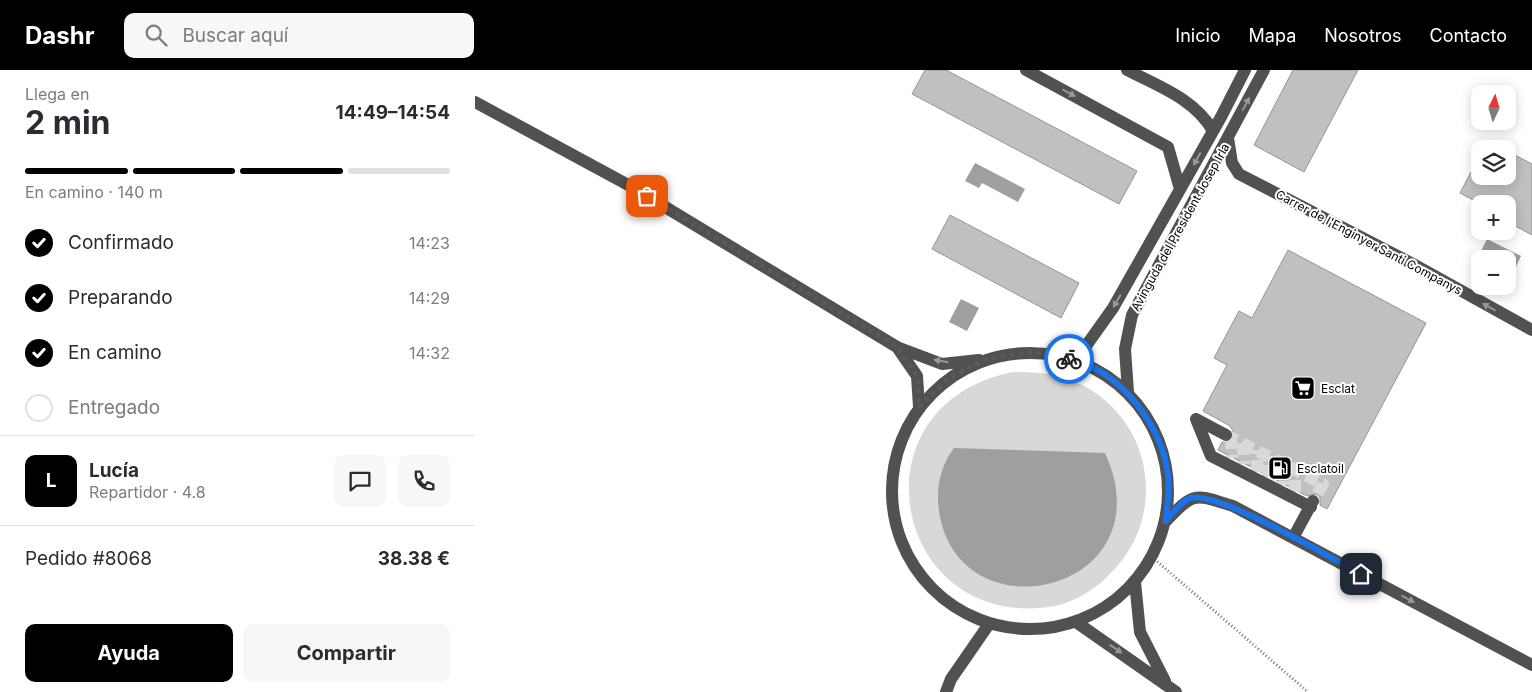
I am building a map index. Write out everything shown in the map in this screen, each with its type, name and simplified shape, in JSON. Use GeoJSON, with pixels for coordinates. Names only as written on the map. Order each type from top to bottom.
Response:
{"type":"FeatureCollection","features":[{"type":"Feature","properties":{"kind":"street"},"geometry":{"type":"LineString","coordinates":[[1026,70],[1168,147],[1180,189]]}},
{"type":"Feature","properties":{"kind":"street"},"geometry":{"type":"LineString","coordinates":[[1127,70],[1179,97],[1202,114],[1213,131]]}},
{"type":"Feature","properties":{"kind":"street","name":"Avinguda del President Josep Irla"},"geometry":{"type":"LineString","coordinates":[[1076,360],[1113,308],[1213,131],[1242,70]]}},
{"type":"Feature","properties":{"kind":"street","name":"Avinguda del President Josep Irla"},"geometry":{"type":"LineString","coordinates":[[1128,392],[1125,349],[1132,315],[1264,70]]}},
{"type":"Feature","properties":{"kind":"street"},"geometry":{"type":"LineString","coordinates":[[475,102],[633,187],[897,347],[942,364],[1031,352],[1076,360],[1104,374],[1128,392],[1155,430],[1168,474],[1166,521],[1152,558],[1135,582],[1108,606],[1076,622],[1033,630],[989,624],[949,604],[917,573],[897,533],[891,490],[898,446],[919,407],[949,378],[986,359]]}},
{"type":"Feature","properties":{"kind":"street","name":"Carrer de l'Enginyer Santi Companys"},"geometry":{"type":"LineString","coordinates":[[1228,138],[1232,163],[1239,174],[1413,264],[1532,330]]}},
{"type":"Feature","properties":{"kind":"street"},"geometry":{"type":"LineString","coordinates":[[897,347],[917,376],[919,407]]}},
{"type":"Feature","properties":{"kind":"street"},"geometry":{"type":"LineString","coordinates":[[1226,435],[1196,419],[1211,456],[1238,465],[1312,504],[1293,538]]}},
{"type":"Feature","properties":{"kind":"street"},"geometry":{"type":"LineString","coordinates":[[1166,521],[1188,499],[1202,496],[1233,506],[1532,665]]}},
{"type":"Feature","properties":{"kind":"street"},"geometry":{"type":"LineString","coordinates":[[1135,582],[1140,632],[1171,688]]}},
{"type":"Feature","properties":{"kind":"street"},"geometry":{"type":"LineString","coordinates":[[1076,622],[1171,688]]}},
{"type":"Feature","properties":{"kind":"street"},"geometry":{"type":"LineString","coordinates":[[946,692],[951,679],[989,624]]}},
{"type":"Feature","properties":{"kind":"path"},"geometry":{"type":"LineString","coordinates":[[1152,558],[1308,692]]}},
{"type":"Feature","properties":{"kind":"shaded area"},"geometry":{"type":"Polygon","coordinates":[[[975,163],[1025,189],[1018,202],[982,183],[979,188],[965,181],[975,163]]]}},
{"type":"Feature","properties":{"kind":"shaded area"},"geometry":{"type":"Polygon","coordinates":[[[1486,240],[1489,240],[1509,250],[1482,250],[1486,240]]]}},
{"type":"Feature","properties":{"kind":"shaded area"},"geometry":{"type":"Polygon","coordinates":[[[1516,254],[1521,256],[1516,267],[1516,254]]]}},
{"type":"Feature","properties":{"kind":"shaded area"},"geometry":{"type":"Polygon","coordinates":[[[961,299],[979,308],[967,331],[949,322],[961,299]]]}},
{"type":"Feature","properties":{"kind":"shaded area"},"geometry":{"type":"Polygon","coordinates":[[[1013,372],[1061,377],[1076,382],[1102,398],[1123,419],[1137,443],[1145,470],[1146,498],[1140,526],[1128,552],[1096,587],[1073,600],[1049,607],[995,604],[954,584],[925,550],[911,509],[911,466],[928,425],[961,392],[1013,372]]]}},
{"type":"Feature","properties":{"kind":"shaded area"},"geometry":{"type":"Polygon","coordinates":[[[954,448],[1105,453],[1116,490],[1113,527],[1097,555],[1072,575],[1041,585],[1009,585],[979,574],[954,552],[940,517],[939,481],[945,464],[954,448]]]}},
{"type":"Feature","properties":{"kind":"building"},"geometry":{"type":"Polygon","coordinates":[[[925,70],[946,70],[1137,171],[1119,204],[912,94],[925,70]]]}},
{"type":"Feature","properties":{"kind":"building"},"geometry":{"type":"Polygon","coordinates":[[[1293,70],[1358,70],[1304,172],[1254,145],[1293,70]]]}},
{"type":"Feature","properties":{"kind":"building"},"geometry":{"type":"Polygon","coordinates":[[[1516,156],[1532,164],[1532,235],[1516,226],[1516,195],[1471,195],[1471,199],[1460,193],[1471,172],[1471,185],[1516,185],[1516,156]]]}},
{"type":"Feature","properties":{"kind":"building"},"geometry":{"type":"Polygon","coordinates":[[[950,215],[1079,283],[1061,318],[932,249],[950,215]]]}},
{"type":"Feature","properties":{"kind":"building","name":"Esclat"},"geometry":{"type":"Polygon","coordinates":[[[1288,250],[1426,323],[1327,509],[1320,505],[1320,497],[1316,494],[1307,496],[1218,450],[1222,442],[1227,443],[1233,439],[1233,431],[1230,426],[1203,411],[1227,365],[1214,358],[1239,311],[1252,318],[1288,250]]]}},
{"type":"Feature","properties":{"kind":"tunnel"},"geometry":{"type":"LineString","coordinates":[[1226,435],[1323,484],[1313,501]]}},
{"type":"Feature","properties":{"kind":"tunnel"},"geometry":{"type":"LineString","coordinates":[[1231,437],[1232,458]]}},
{"type":"Feature","properties":{"kind":"tunnel"},"geometry":{"type":"LineString","coordinates":[[1243,443],[1244,464]]}},
{"type":"Feature","properties":{"kind":"tunnel"},"geometry":{"type":"LineString","coordinates":[[1257,450],[1257,472]]}},
{"type":"Feature","properties":{"kind":"tunnel"},"geometry":{"type":"LineString","coordinates":[[1268,477],[1269,456]]}},
{"type":"Feature","properties":{"kind":"tunnel"},"geometry":{"type":"LineString","coordinates":[[1283,463],[1283,485]]}},
{"type":"Feature","properties":{"kind":"tunnel"},"geometry":{"type":"LineString","coordinates":[[1295,470],[1295,492]]}},
{"type":"Feature","properties":{"kind":"way so far"},"geometry":{"type":"LineString","coordinates":[[647,196],[897,347],[917,376],[919,407],[949,378],[986,359],[1031,352],[1069,359]]}},
{"type":"Feature","properties":{"kind":"place","name":"Esclat"},"geometry":{"type":"Point","coordinates":[1303,388]}},
{"type":"Feature","properties":{"kind":"place","name":"Esclatoil"},"geometry":{"type":"Point","coordinates":[1280,468]}},
{"type":"Feature","properties":{"kind":"route"},"geometry":{"type":"LineString","coordinates":[[1069,359],[1076,360],[1104,374],[1128,392],[1155,430],[1168,474],[1166,521],[1188,499],[1202,496],[1233,506],[1361,574]]}}]}
